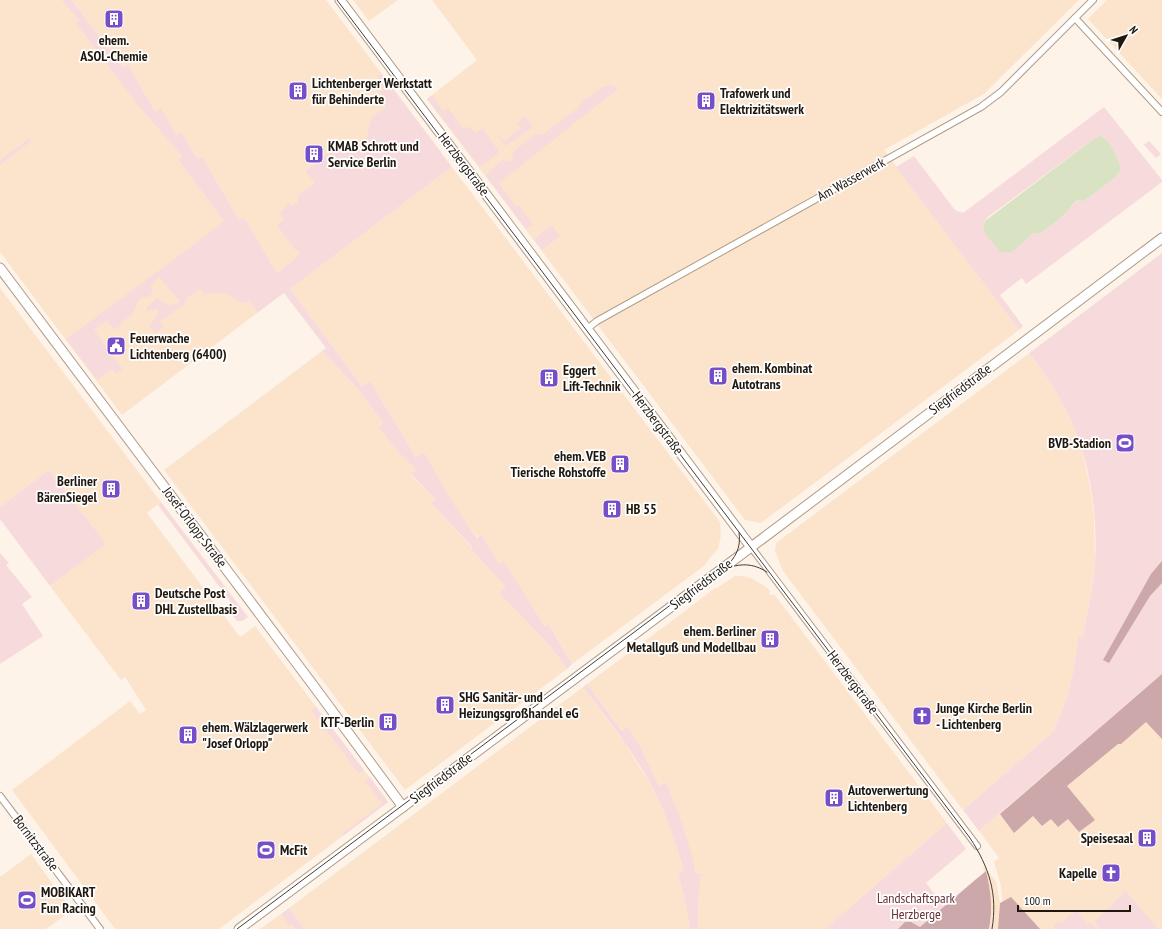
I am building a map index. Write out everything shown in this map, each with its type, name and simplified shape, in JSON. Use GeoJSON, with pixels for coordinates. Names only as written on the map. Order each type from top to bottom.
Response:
{"type":"FeatureCollection","features":[{"type":"Feature","properties":{"kind":"street","name":"Herzbergstraße"},"geometry":{"type":"LineString","coordinates":[[340,0],[977,846]]}},
{"type":"Feature","properties":{"kind":"street","name":"Am Wasserwerk"},"geometry":{"type":"LineString","coordinates":[[587,329],[597,321],[981,107],[1002,92],[1093,0]]}},
{"type":"Feature","properties":{"kind":"street"},"geometry":{"type":"LineString","coordinates":[[1075,18],[1162,112]]}},
{"type":"Feature","properties":{"kind":"street","name":"Siegfriedstraße"},"geometry":{"type":"LineString","coordinates":[[239,929],[752,547],[1162,238]]}},
{"type":"Feature","properties":{"kind":"street","name":"Josef-Orlopp-Straße"},"geometry":{"type":"LineString","coordinates":[[0,268],[318,691],[403,807]]}},
{"type":"Feature","properties":{"kind":"street","name":"Bornitzstraße"},"geometry":{"type":"LineString","coordinates":[[0,796],[100,929]]}},
{"type":"Feature","properties":{"kind":"shaded area"},"geometry":{"type":"Polygon","coordinates":[[[0,0],[61,0],[79,20],[75,23],[114,74],[182,156],[178,160],[281,295],[122,415],[0,252],[0,0]]]}},
{"type":"Feature","properties":{"kind":"shaded area"},"geometry":{"type":"Polygon","coordinates":[[[72,0],[326,0],[441,152],[277,273],[244,217],[239,220],[202,156],[198,159],[181,132],[176,135],[155,111],[128,64],[123,68],[72,0]]]}},
{"type":"Feature","properties":{"kind":"shaded area"},"geometry":{"type":"Polygon","coordinates":[[[353,0],[398,0],[369,21],[353,0]]]}},
{"type":"Feature","properties":{"kind":"shaded area"},"geometry":{"type":"Polygon","coordinates":[[[432,0],[1079,0],[984,94],[884,150],[1019,330],[761,523],[745,520],[427,99],[477,60],[432,0]]]}},
{"type":"Feature","properties":{"kind":"shaded area"},"geometry":{"type":"Polygon","coordinates":[[[1107,0],[1162,0],[1162,99],[1088,19],[1107,0]]]}},
{"type":"Feature","properties":{"kind":"shaded area"},"geometry":{"type":"Polygon","coordinates":[[[1101,136],[1111,146],[1119,161],[1121,169],[1116,177],[1084,201],[1076,201],[1056,222],[1040,233],[1032,234],[1010,253],[1000,252],[983,229],[985,221],[1095,138],[1101,136]]]}},
{"type":"Feature","properties":{"kind":"shaded area"},"geometry":{"type":"Polygon","coordinates":[[[452,167],[720,522],[721,535],[718,549],[704,566],[572,664],[550,625],[545,628],[504,561],[499,564],[482,535],[478,538],[460,516],[424,452],[416,457],[370,381],[362,386],[290,289],[452,167]]]}},
{"type":"Feature","properties":{"kind":"shaded area"},"geometry":{"type":"Polygon","coordinates":[[[0,288],[161,502],[147,513],[240,637],[255,626],[388,802],[219,929],[115,929],[12,790],[130,701],[140,714],[146,710],[125,677],[121,680],[50,586],[105,544],[49,470],[0,507],[0,288]]]}},
{"type":"Feature","properties":{"kind":"shaded area"},"geometry":{"type":"Polygon","coordinates":[[[322,351],[357,388],[383,423],[379,426],[398,452],[416,470],[411,475],[435,499],[431,503],[472,548],[471,549],[507,587],[499,593],[550,646],[567,669],[405,790],[164,470],[322,351]]]}},
{"type":"Feature","properties":{"kind":"shaded area"},"geometry":{"type":"Polygon","coordinates":[[[1028,354],[1032,357],[1051,383],[1065,407],[1076,432],[1083,454],[1090,486],[1094,514],[1095,563],[1083,637],[1078,637],[1074,668],[1067,698],[1054,731],[963,810],[783,571],[775,551],[776,543],[1028,354]]]}},
{"type":"Feature","properties":{"kind":"shaded area"},"geometry":{"type":"Polygon","coordinates":[[[1162,561],[1162,583],[1150,596],[1109,663],[1103,660],[1151,574],[1162,561]]]}},
{"type":"Feature","properties":{"kind":"shaded area"},"geometry":{"type":"Polygon","coordinates":[[[735,576],[743,576],[753,579],[766,587],[770,591],[770,595],[774,594],[947,823],[825,929],[698,929],[699,884],[686,834],[666,782],[659,787],[642,751],[643,750],[627,728],[622,731],[587,684],[715,588],[735,576]]]}},
{"type":"Feature","properties":{"kind":"shaded area"},"geometry":{"type":"Polygon","coordinates":[[[1162,674],[1162,929],[1001,929],[1003,907],[1001,886],[994,862],[999,858],[979,831],[1162,674]]]}},
{"type":"Feature","properties":{"kind":"shaded area"},"geometry":{"type":"Polygon","coordinates":[[[1162,674],[1162,739],[1146,722],[1121,744],[1118,744],[1067,786],[1095,820],[1079,832],[1068,819],[1058,827],[1051,819],[1042,826],[1033,816],[1014,833],[1000,814],[1162,674]]]}},
{"type":"Feature","properties":{"kind":"shaded area"},"geometry":{"type":"Polygon","coordinates":[[[583,687],[625,744],[651,785],[663,809],[684,871],[678,875],[690,929],[305,929],[289,908],[583,687]]]}},
{"type":"Feature","properties":{"kind":"shaded area"},"geometry":{"type":"Polygon","coordinates":[[[31,854],[71,911],[46,929],[0,929],[0,877],[31,854]]]}},
{"type":"Feature","properties":{"kind":"shaded area"},"geometry":{"type":"Polygon","coordinates":[[[983,866],[996,881],[1000,903],[998,929],[989,929],[991,919],[985,871],[984,872],[983,866]]]}},
{"type":"Feature","properties":{"kind":"shaded area"},"geometry":{"type":"Polygon","coordinates":[[[986,871],[991,900],[989,929],[898,929],[905,922],[911,922],[920,927],[986,871]]]}},
{"type":"Feature","properties":{"kind":"shaded area"},"geometry":{"type":"Polygon","coordinates":[[[1011,897],[1040,929],[998,929],[1000,903],[1011,897]]]}},
{"type":"Feature","properties":{"kind":"shaded area"},"geometry":{"type":"Polygon","coordinates":[[[281,914],[289,925],[291,924],[295,929],[260,929],[281,914]]]}},
{"type":"Feature","properties":{"kind":"green space"},"geometry":{"type":"Polygon","coordinates":[[[61,0],[72,0],[123,68],[128,64],[155,111],[161,108],[176,135],[181,132],[198,159],[202,156],[239,220],[244,217],[277,273],[295,259],[300,252],[296,251],[277,225],[284,219],[280,213],[289,203],[292,206],[298,202],[298,195],[315,183],[305,171],[342,143],[363,152],[372,117],[386,107],[383,104],[386,102],[379,92],[384,89],[382,88],[381,82],[377,76],[382,74],[452,167],[290,289],[362,386],[370,381],[416,457],[424,452],[449,496],[477,538],[482,535],[499,564],[504,561],[545,627],[549,624],[572,664],[567,669],[550,646],[499,593],[506,587],[471,549],[472,547],[431,503],[435,499],[411,474],[416,470],[398,452],[379,427],[383,423],[357,388],[322,351],[326,348],[284,293],[258,312],[249,301],[242,303],[227,294],[204,294],[200,289],[186,299],[185,304],[160,322],[164,327],[155,333],[149,327],[159,311],[157,309],[146,311],[146,308],[157,298],[166,305],[180,302],[159,277],[151,286],[153,293],[148,297],[141,298],[139,300],[133,313],[120,323],[121,325],[114,330],[107,320],[94,330],[123,369],[116,374],[112,369],[97,380],[66,339],[224,221],[178,160],[182,156],[138,105],[75,23],[79,20],[61,0]]]}},
{"type":"Feature","properties":{"kind":"green space"},"geometry":{"type":"Polygon","coordinates":[[[610,85],[619,88],[499,183],[516,207],[519,206],[533,224],[526,229],[486,176],[489,171],[503,160],[510,162],[512,160],[513,152],[533,135],[543,134],[578,108],[582,102],[602,87],[610,85]]]}},
{"type":"Feature","properties":{"kind":"green space"},"geometry":{"type":"Polygon","coordinates":[[[432,95],[443,111],[448,108],[464,130],[469,126],[475,133],[481,129],[484,130],[499,153],[480,167],[427,99],[432,95]]]}},
{"type":"Feature","properties":{"kind":"green space"},"geometry":{"type":"Polygon","coordinates":[[[1104,107],[1162,180],[1162,182],[1026,284],[1022,278],[1000,295],[1023,326],[1019,330],[896,167],[914,156],[955,210],[963,213],[1104,107]],[[1104,137],[1095,138],[988,217],[985,221],[983,229],[998,248],[1010,253],[1032,234],[1038,233],[1056,222],[1078,200],[1084,201],[1117,176],[1121,167],[1116,155],[1104,137]]]}},
{"type":"Feature","properties":{"kind":"green space"},"geometry":{"type":"Polygon","coordinates":[[[525,116],[533,127],[508,145],[504,145],[498,136],[499,135],[504,141],[521,128],[517,123],[525,116]]]}},
{"type":"Feature","properties":{"kind":"green space"},"geometry":{"type":"Polygon","coordinates":[[[30,138],[30,142],[0,165],[0,160],[30,138]]]}},
{"type":"Feature","properties":{"kind":"green space"},"geometry":{"type":"Polygon","coordinates":[[[1149,141],[1161,154],[1156,158],[1144,145],[1149,141]]]}},
{"type":"Feature","properties":{"kind":"green space"},"geometry":{"type":"Polygon","coordinates":[[[552,225],[560,236],[542,250],[534,240],[552,225]]]}},
{"type":"Feature","properties":{"kind":"green space"},"geometry":{"type":"Polygon","coordinates":[[[1162,253],[1162,674],[979,831],[963,810],[1054,731],[1067,698],[1074,668],[1078,637],[1083,637],[1095,562],[1096,542],[1093,503],[1086,463],[1080,444],[1058,395],[1032,357],[1028,354],[1162,253]]]}},
{"type":"Feature","properties":{"kind":"green space"},"geometry":{"type":"Polygon","coordinates":[[[49,470],[106,544],[50,586],[0,519],[0,507],[49,470]]]}},
{"type":"Feature","properties":{"kind":"green space"},"geometry":{"type":"Polygon","coordinates":[[[161,502],[248,617],[242,621],[237,621],[226,606],[231,602],[158,505],[161,502]]]}},
{"type":"Feature","properties":{"kind":"green space"},"geometry":{"type":"Polygon","coordinates":[[[0,553],[9,563],[6,565],[32,597],[22,604],[43,636],[0,664],[0,553]]]}},
{"type":"Feature","properties":{"kind":"green space"},"geometry":{"type":"Polygon","coordinates":[[[587,684],[622,731],[627,727],[643,750],[642,751],[659,786],[666,782],[687,838],[696,873],[701,874],[698,929],[690,929],[678,874],[684,871],[666,816],[636,759],[583,687],[587,684]]]}},
{"type":"Feature","properties":{"kind":"green space"},"geometry":{"type":"Polygon","coordinates":[[[316,707],[364,770],[359,774],[311,710],[316,707]]]}},
{"type":"Feature","properties":{"kind":"green space"},"geometry":{"type":"Polygon","coordinates":[[[370,777],[388,802],[343,836],[342,834],[382,804],[365,781],[370,777]]]}},
{"type":"Feature","properties":{"kind":"green space","name":"Landschaftspark Herzberge"},"geometry":{"type":"Polygon","coordinates":[[[947,823],[966,849],[926,883],[944,906],[978,877],[979,929],[825,929],[947,823]]]}},
{"type":"Feature","properties":{"kind":"green space"},"geometry":{"type":"Polygon","coordinates":[[[1126,891],[1158,929],[1100,929],[1094,922],[1126,891]]]}},
{"type":"Feature","properties":{"kind":"green space"},"geometry":{"type":"Polygon","coordinates":[[[289,908],[305,929],[295,929],[291,924],[289,926],[281,914],[289,908]]]}},
{"type":"Feature","properties":{"kind":"green space"},"geometry":{"type":"Polygon","coordinates":[[[1076,910],[1087,923],[1091,923],[1096,929],[1055,929],[1053,926],[1059,921],[1061,923],[1076,910]]]}},
{"type":"Feature","properties":{"kind":"tram line"},"geometry":{"type":"LineString","coordinates":[[337,0],[970,838],[987,870],[993,892],[994,916],[992,929]]}},
{"type":"Feature","properties":{"kind":"tram line"},"geometry":{"type":"LineString","coordinates":[[717,575],[734,557],[739,546],[739,533]]}},
{"type":"Feature","properties":{"kind":"tram line"},"geometry":{"type":"LineString","coordinates":[[725,569],[746,565],[757,567],[767,572]]}},
{"type":"Feature","properties":{"kind":"tram line"},"geometry":{"type":"LineString","coordinates":[[237,929],[720,568]]}},
{"type":"Feature","properties":{"kind":"place","name":"ehem. ASOL-Chemie"},"geometry":{"type":"Point","coordinates":[114,19]}},
{"type":"Feature","properties":{"kind":"place","name":"Lichtenberger Werkstatt für Behinderte"},"geometry":{"type":"Point","coordinates":[298,91]}},
{"type":"Feature","properties":{"kind":"place","name":"Trafowerk und Elektrizitätswerk"},"geometry":{"type":"Point","coordinates":[706,101]}},
{"type":"Feature","properties":{"kind":"place","name":"KMAB Schrott und Service Berlin"},"geometry":{"type":"Point","coordinates":[314,154]}},
{"type":"Feature","properties":{"kind":"place","name":"Feuerwache Lichtenberg (6400)"},"geometry":{"type":"Point","coordinates":[116,346]}},
{"type":"Feature","properties":{"kind":"place","name":"ehem. Kombinat Autotrans"},"geometry":{"type":"Point","coordinates":[718,376]}},
{"type":"Feature","properties":{"kind":"place","name":"Eggert Lift-Technik"},"geometry":{"type":"Point","coordinates":[549,378]}},
{"type":"Feature","properties":{"kind":"place","name":"BVB-Stadion"},"geometry":{"type":"Point","coordinates":[1125,443]}},
{"type":"Feature","properties":{"kind":"place","name":"ehem. VEB Tierische Rohstoffe"},"geometry":{"type":"Point","coordinates":[620,464]}},
{"type":"Feature","properties":{"kind":"place","name":"Berliner BärenSiegel"},"geometry":{"type":"Point","coordinates":[111,489]}},
{"type":"Feature","properties":{"kind":"place","name":"HB 55"},"geometry":{"type":"Point","coordinates":[612,509]}},
{"type":"Feature","properties":{"kind":"place","name":"Deutsche Post DHL Zustellbasis"},"geometry":{"type":"Point","coordinates":[141,601]}},
{"type":"Feature","properties":{"kind":"place","name":"ehem. Berliner Metallguß und Modellbau"},"geometry":{"type":"Point","coordinates":[770,639]}},
{"type":"Feature","properties":{"kind":"place","name":"SHG Sanitär- und Heizungsgroßhandel eG"},"geometry":{"type":"Point","coordinates":[445,705]}},
{"type":"Feature","properties":{"kind":"place","name":"Junge Kirche Berlin - Lichtenberg"},"geometry":{"type":"Point","coordinates":[922,716]}},
{"type":"Feature","properties":{"kind":"place","name":"KTF-Berlin"},"geometry":{"type":"Point","coordinates":[388,722]}},
{"type":"Feature","properties":{"kind":"place","name":"ehem. Wälzlagerwerk \"Josef Orlopp\""},"geometry":{"type":"Point","coordinates":[188,735]}},
{"type":"Feature","properties":{"kind":"place","name":"Autoverwertung Lichtenberg"},"geometry":{"type":"Point","coordinates":[834,798]}},
{"type":"Feature","properties":{"kind":"place","name":"Speisesaal"},"geometry":{"type":"Point","coordinates":[1147,838]}},
{"type":"Feature","properties":{"kind":"place","name":"McFit"},"geometry":{"type":"Point","coordinates":[266,850]}},
{"type":"Feature","properties":{"kind":"place","name":"Kapelle"},"geometry":{"type":"Point","coordinates":[1111,873]}},
{"type":"Feature","properties":{"kind":"place","name":"MOBIKART Fun Racing"},"geometry":{"type":"Point","coordinates":[27,900]}}]}
